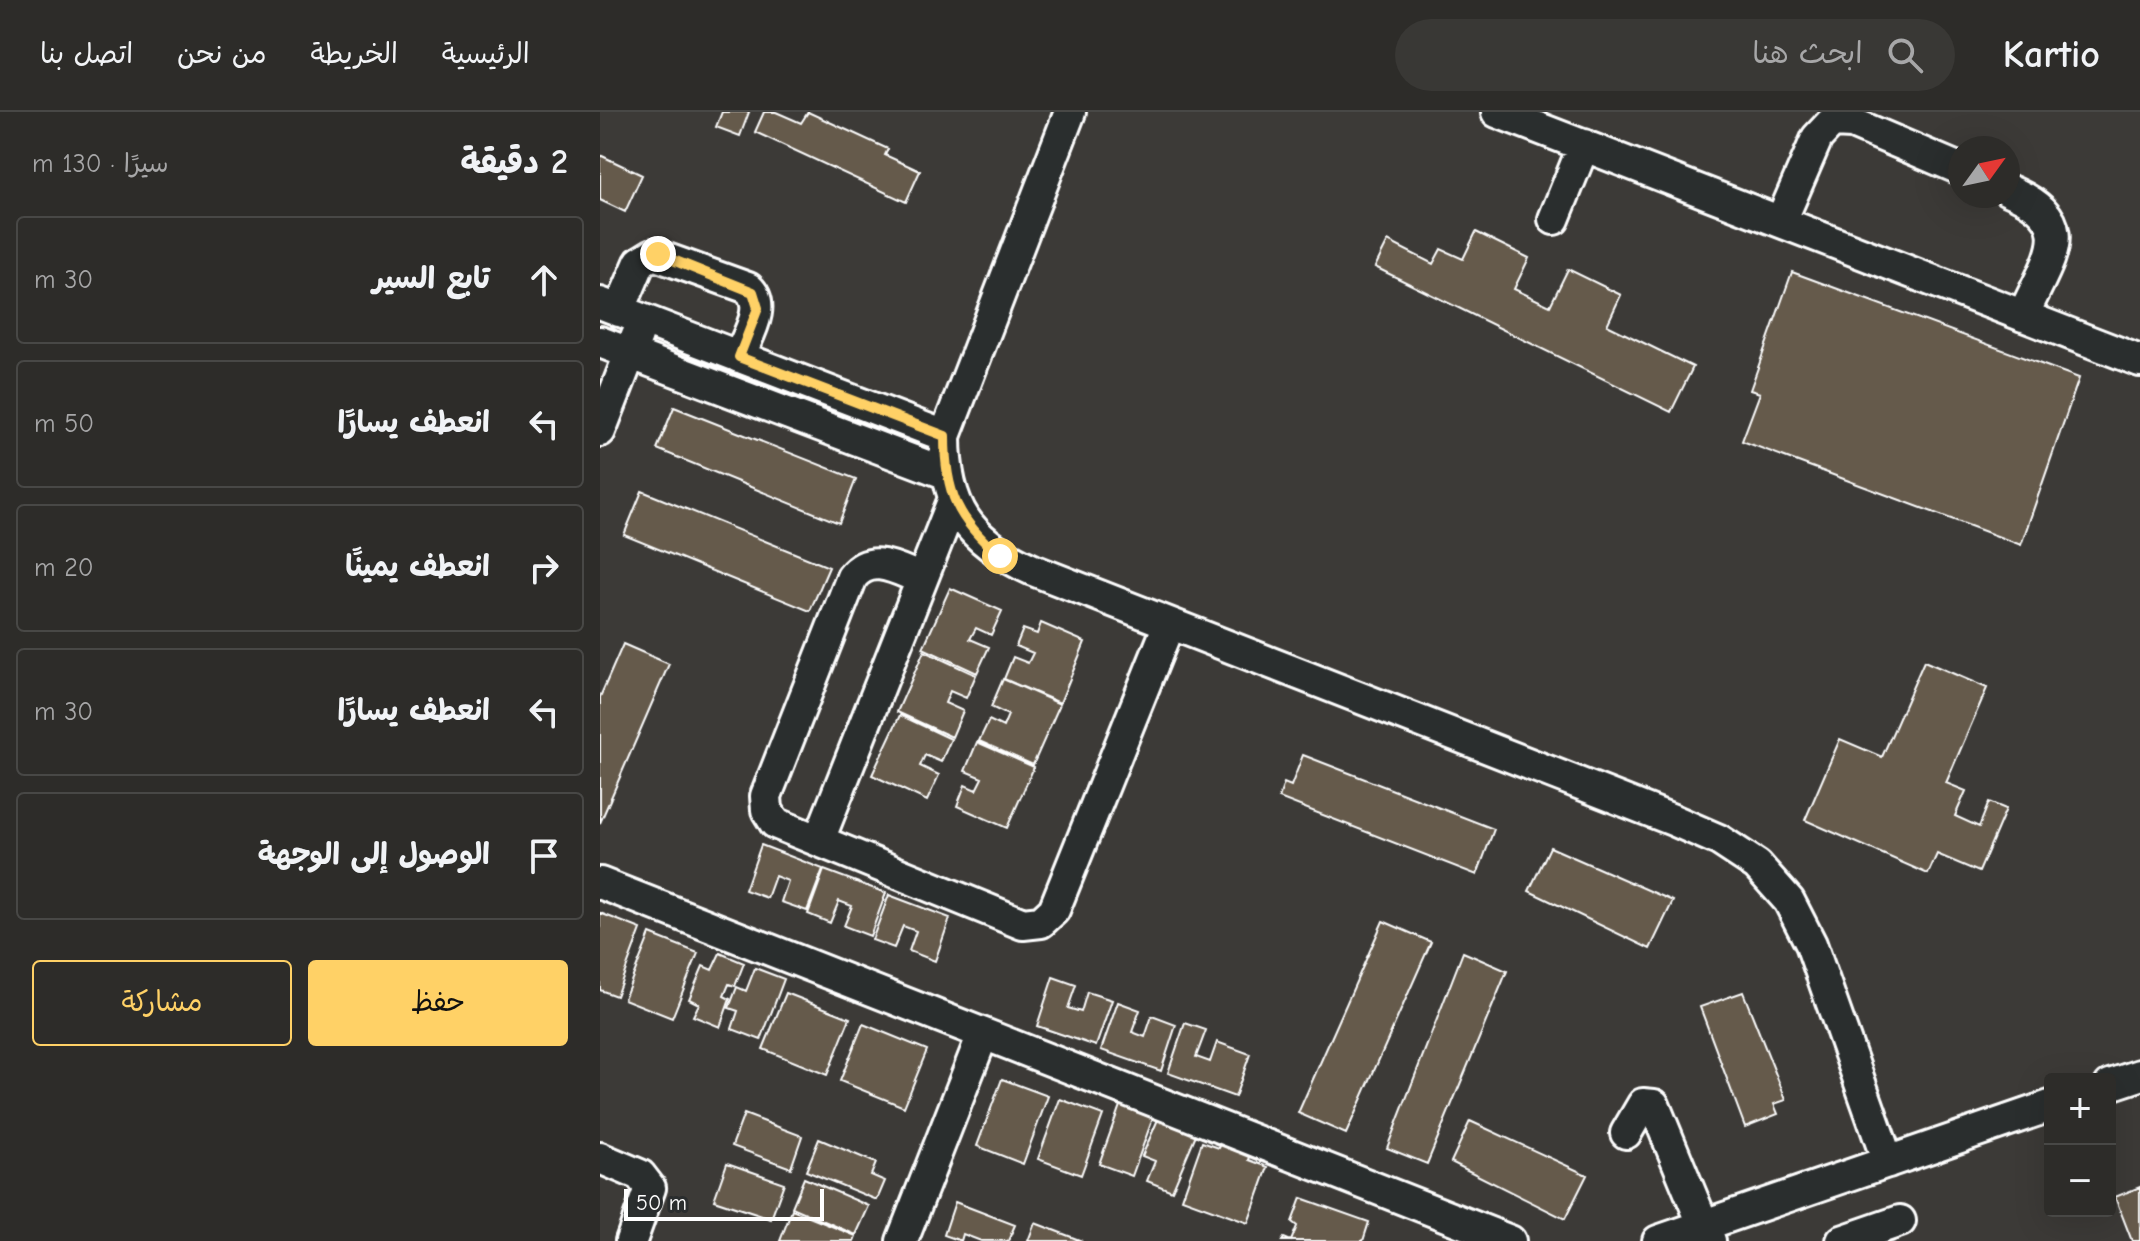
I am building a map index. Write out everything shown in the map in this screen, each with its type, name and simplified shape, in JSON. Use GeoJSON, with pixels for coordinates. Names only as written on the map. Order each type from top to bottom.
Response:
{"type":"FeatureCollection","features":[{"type":"Feature","properties":{"kind":"street"},"geometry":{"type":"LineString","coordinates":[[819,840],[922,579],[949,487],[945,436],[1070,112]]}},
{"type":"Feature","properties":{"kind":"street"},"geometry":{"type":"LineString","coordinates":[[1497,112],[2140,361]]}},
{"type":"Feature","properties":{"kind":"street"},"geometry":{"type":"LineString","coordinates":[[1781,221],[1823,128],[1845,116],[1948,163]]}},
{"type":"Feature","properties":{"kind":"street"},"geometry":{"type":"LineString","coordinates":[[1554,219],[1584,145]]}},
{"type":"Feature","properties":{"kind":"street"},"geometry":{"type":"LineString","coordinates":[[2020,195],[2045,210],[2054,233],[2053,246],[2023,316]]}},
{"type":"Feature","properties":{"kind":"street"},"geometry":{"type":"LineString","coordinates":[[600,431],[630,353],[621,311],[640,262],[653,254],[748,288],[756,297],[758,308],[739,357]]}},
{"type":"Feature","properties":{"kind":"street"},"geometry":{"type":"LineString","coordinates":[[621,311],[945,436]]}},
{"type":"Feature","properties":{"kind":"street"},"geometry":{"type":"LineString","coordinates":[[600,342],[949,487],[972,532],[1000,556],[1719,840],[1757,865],[1789,901],[1811,944],[1888,1162]]}},
{"type":"Feature","properties":{"kind":"street"},"geometry":{"type":"LineString","coordinates":[[922,579],[877,562],[860,567],[852,577],[766,796],[767,810],[775,823],[1023,924],[1041,922],[1054,910],[1169,624]]}},
{"type":"Feature","properties":{"kind":"street"},"geometry":{"type":"LineString","coordinates":[[600,883],[1510,1241]]}},
{"type":"Feature","properties":{"kind":"street"},"geometry":{"type":"LineString","coordinates":[[902,1241],[983,1034]]}},
{"type":"Feature","properties":{"kind":"street"},"geometry":{"type":"LineString","coordinates":[[2116,1083],[2140,1075]]}},
{"type":"Feature","properties":{"kind":"street"},"geometry":{"type":"LineString","coordinates":[[1626,1133],[1638,1107],[1649,1103],[1654,1105],[1707,1233]]}},
{"type":"Feature","properties":{"kind":"street"},"geometry":{"type":"LineString","coordinates":[[1658,1241],[1707,1233],[1888,1162],[2044,1108]]}},
{"type":"Feature","properties":{"kind":"street"},"geometry":{"type":"LineString","coordinates":[[600,1158],[640,1175],[650,1188],[631,1241]]}},
{"type":"Feature","properties":{"kind":"street"},"geometry":{"type":"LineString","coordinates":[[1842,1241],[1900,1221]]}},
{"type":"Feature","properties":{"kind":"building"},"geometry":{"type":"Polygon","coordinates":[[[722,112],[749,112],[740,136],[716,127],[722,112]]]}},
{"type":"Feature","properties":{"kind":"building"},"geometry":{"type":"Polygon","coordinates":[[[764,112],[776,112],[801,123],[808,112],[888,149],[885,155],[920,171],[906,202],[755,132],[764,112]]]}},
{"type":"Feature","properties":{"kind":"building"},"geometry":{"type":"Polygon","coordinates":[[[600,155],[642,175],[625,212],[600,200],[600,155]]]}},
{"type":"Feature","properties":{"kind":"building"},"geometry":{"type":"Polygon","coordinates":[[[1476,232],[1529,258],[1514,289],[1550,306],[1568,269],[1621,295],[1607,325],[1693,367],[1671,412],[1375,267],[1388,241],[1433,264],[1441,249],[1463,259],[1476,232]]]}},
{"type":"Feature","properties":{"kind":"building"},"geometry":{"type":"Polygon","coordinates":[[[1792,272],[2079,378],[2021,545],[1742,441],[1760,393],[1750,390],[1792,272]]]}},
{"type":"Feature","properties":{"kind":"building"},"geometry":{"type":"Polygon","coordinates":[[[674,407],[856,479],[839,523],[657,449],[674,407]]]}},
{"type":"Feature","properties":{"kind":"building"},"geometry":{"type":"Polygon","coordinates":[[[642,491],[829,567],[810,611],[624,535],[642,491]]]}},
{"type":"Feature","properties":{"kind":"building"},"geometry":{"type":"Polygon","coordinates":[[[950,588],[1002,611],[991,635],[976,628],[970,639],[989,647],[977,673],[923,648],[950,588]]]}},
{"type":"Feature","properties":{"kind":"building"},"geometry":{"type":"Polygon","coordinates":[[[1041,623],[1085,642],[1060,703],[1004,679],[1013,657],[1028,663],[1033,653],[1016,646],[1023,629],[1037,634],[1041,623]]]}},
{"type":"Feature","properties":{"kind":"building"},"geometry":{"type":"Polygon","coordinates":[[[623,644],[669,664],[600,823],[600,697],[623,644]]]}},
{"type":"Feature","properties":{"kind":"building"},"geometry":{"type":"Polygon","coordinates":[[[924,651],[976,675],[966,698],[950,691],[945,703],[963,711],[952,737],[897,712],[924,651]]]}},
{"type":"Feature","properties":{"kind":"building"},"geometry":{"type":"Polygon","coordinates":[[[1924,661],[1987,688],[1946,783],[1966,791],[1955,816],[1979,827],[1989,802],[2006,809],[1979,872],[1937,854],[1928,874],[1805,820],[1840,739],[1882,757],[1924,661]]]}},
{"type":"Feature","properties":{"kind":"building"},"geometry":{"type":"Polygon","coordinates":[[[1003,679],[1060,704],[1033,765],[979,741],[989,720],[1003,727],[1008,715],[991,707],[1003,679]]]}},
{"type":"Feature","properties":{"kind":"building"},"geometry":{"type":"Polygon","coordinates":[[[900,715],[951,739],[941,762],[925,755],[920,766],[939,775],[927,801],[872,775],[900,715]]]}},
{"type":"Feature","properties":{"kind":"building"},"geometry":{"type":"Polygon","coordinates":[[[977,742],[1034,767],[1007,828],[957,806],[965,785],[976,790],[982,778],[965,771],[977,742]]]}},
{"type":"Feature","properties":{"kind":"building"},"geometry":{"type":"Polygon","coordinates":[[[1303,755],[1494,829],[1477,875],[1279,798],[1284,783],[1291,786],[1303,755]]]}},
{"type":"Feature","properties":{"kind":"building"},"geometry":{"type":"Polygon","coordinates":[[[761,845],[823,869],[807,911],[781,902],[788,881],[775,876],[767,898],[745,890],[761,845]]]}},
{"type":"Feature","properties":{"kind":"building"},"geometry":{"type":"Polygon","coordinates":[[[1550,847],[1673,901],[1650,949],[1529,891],[1550,847]]]}},
{"type":"Feature","properties":{"kind":"building"},"geometry":{"type":"Polygon","coordinates":[[[824,870],[886,893],[870,936],[844,926],[852,906],[839,901],[830,923],[808,914],[824,870]]]}},
{"type":"Feature","properties":{"kind":"building"},"geometry":{"type":"Polygon","coordinates":[[[889,895],[950,918],[935,961],[909,951],[916,931],[903,926],[894,948],[872,940],[889,895]]]}},
{"type":"Feature","properties":{"kind":"building"},"geometry":{"type":"Polygon","coordinates":[[[600,913],[641,929],[616,996],[600,990],[600,913]]]}},
{"type":"Feature","properties":{"kind":"building"},"geometry":{"type":"Polygon","coordinates":[[[1383,921],[1431,942],[1346,1134],[1298,1113],[1383,921]]]}},
{"type":"Feature","properties":{"kind":"building"},"geometry":{"type":"Polygon","coordinates":[[[650,934],[698,953],[672,1018],[624,999],[650,934]]]}},
{"type":"Feature","properties":{"kind":"building"},"geometry":{"type":"Polygon","coordinates":[[[1463,952],[1507,971],[1427,1164],[1387,1148],[1463,952]]]}},
{"type":"Feature","properties":{"kind":"building"},"geometry":{"type":"Polygon","coordinates":[[[720,953],[744,963],[735,986],[729,984],[724,996],[730,999],[720,1027],[693,1016],[699,1004],[689,999],[703,966],[712,970],[720,953]]]}},
{"type":"Feature","properties":{"kind":"building"},"geometry":{"type":"Polygon","coordinates":[[[755,968],[784,979],[761,1040],[732,1029],[738,1011],[729,1008],[737,987],[746,991],[755,968]]]}},
{"type":"Feature","properties":{"kind":"building"},"geometry":{"type":"Polygon","coordinates":[[[1053,977],[1076,985],[1068,1008],[1081,1012],[1087,992],[1112,1000],[1096,1046],[1037,1026],[1053,977]]]}},
{"type":"Feature","properties":{"kind":"building"},"geometry":{"type":"Polygon","coordinates":[[[1743,992],[1786,1100],[1774,1104],[1778,1114],[1745,1127],[1700,1007],[1743,992]]]}},
{"type":"Feature","properties":{"kind":"building"},"geometry":{"type":"Polygon","coordinates":[[[786,993],[850,1018],[827,1075],[763,1049],[786,993]]]}},
{"type":"Feature","properties":{"kind":"building"},"geometry":{"type":"Polygon","coordinates":[[[1118,1002],[1140,1010],[1132,1032],[1145,1037],[1152,1016],[1176,1025],[1161,1071],[1101,1050],[1118,1002]]]}},
{"type":"Feature","properties":{"kind":"building"},"geometry":{"type":"Polygon","coordinates":[[[1185,1023],[1206,1030],[1196,1057],[1210,1062],[1217,1042],[1250,1054],[1235,1097],[1168,1073],[1185,1023]]]}},
{"type":"Feature","properties":{"kind":"building"},"geometry":{"type":"Polygon","coordinates":[[[863,1024],[927,1050],[904,1107],[840,1081],[863,1024]]]}},
{"type":"Feature","properties":{"kind":"building"},"geometry":{"type":"Polygon","coordinates":[[[1002,1079],[1048,1096],[1023,1164],[977,1146],[1002,1079]]]}},
{"type":"Feature","properties":{"kind":"building"},"geometry":{"type":"Polygon","coordinates":[[[1060,1099],[1103,1115],[1081,1175],[1038,1159],[1060,1099]]]}},
{"type":"Feature","properties":{"kind":"building"},"geometry":{"type":"Polygon","coordinates":[[[1122,1100],[1155,1112],[1132,1176],[1099,1164],[1122,1100]]]}},
{"type":"Feature","properties":{"kind":"building"},"geometry":{"type":"Polygon","coordinates":[[[744,1114],[802,1136],[791,1168],[732,1146],[744,1114]]]}},
{"type":"Feature","properties":{"kind":"building"},"geometry":{"type":"Polygon","coordinates":[[[1159,1117],[1197,1132],[1172,1191],[1147,1181],[1155,1161],[1142,1156],[1159,1117]]]}},
{"type":"Feature","properties":{"kind":"building"},"geometry":{"type":"Polygon","coordinates":[[[1470,1121],[1587,1175],[1565,1219],[1451,1162],[1470,1121]]]}},
{"type":"Feature","properties":{"kind":"building"},"geometry":{"type":"Polygon","coordinates":[[[819,1139],[876,1163],[871,1175],[885,1181],[877,1200],[806,1171],[819,1139]]]}},
{"type":"Feature","properties":{"kind":"building"},"geometry":{"type":"Polygon","coordinates":[[[1223,1140],[1252,1151],[1249,1160],[1268,1167],[1248,1223],[1182,1199],[1202,1142],[1219,1148],[1223,1140]]]}},
{"type":"Feature","properties":{"kind":"building"},"geometry":{"type":"Polygon","coordinates":[[[727,1163],[784,1183],[771,1219],[714,1200],[727,1163]]]}},
{"type":"Feature","properties":{"kind":"building"},"geometry":{"type":"Polygon","coordinates":[[[804,1178],[869,1206],[856,1235],[792,1207],[804,1178]]]}},
{"type":"Feature","properties":{"kind":"building"},"geometry":{"type":"Polygon","coordinates":[[[2140,1187],[2140,1241],[2132,1241],[2116,1197],[2140,1187]]]}},
{"type":"Feature","properties":{"kind":"building"},"geometry":{"type":"Polygon","coordinates":[[[1301,1198],[1369,1222],[1363,1241],[1291,1241],[1297,1226],[1292,1222],[1301,1198]]]}},
{"type":"Feature","properties":{"kind":"building"},"geometry":{"type":"Polygon","coordinates":[[[955,1202],[1015,1225],[1008,1241],[981,1241],[963,1234],[961,1241],[944,1235],[955,1202]]]}},
{"type":"Feature","properties":{"kind":"building"},"geometry":{"type":"Polygon","coordinates":[[[792,1210],[856,1236],[854,1241],[780,1241],[792,1210]]]}},
{"type":"Feature","properties":{"kind":"building"},"geometry":{"type":"Polygon","coordinates":[[[1035,1223],[1082,1241],[1028,1241],[1035,1223]]]}},
{"type":"Feature","properties":{"kind":"route"},"geometry":{"type":"LineString","coordinates":[[658,254],[753,292],[758,308],[739,357],[945,436],[945,473],[953,501],[972,532],[1000,556]]}}]}
